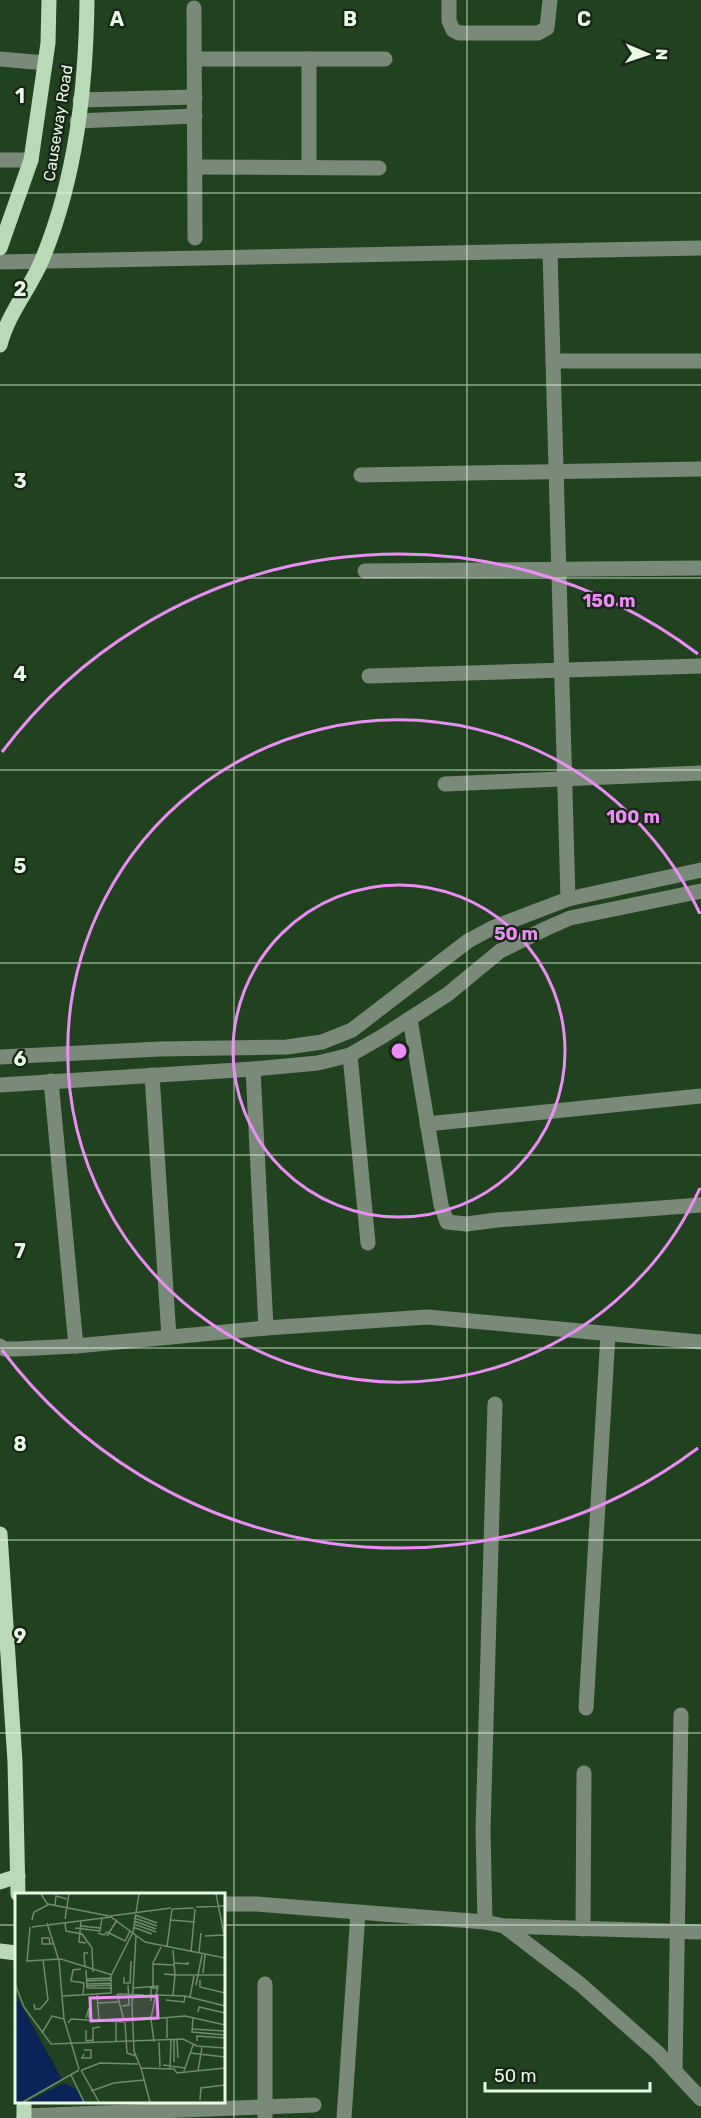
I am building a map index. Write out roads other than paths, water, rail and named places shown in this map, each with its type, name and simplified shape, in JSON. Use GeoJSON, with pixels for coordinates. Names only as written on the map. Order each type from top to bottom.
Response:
{"type":"FeatureCollection","features":[{"type":"Feature","properties":{"kind":"main road","name":"Causeway Road"},"geometry":{"type":"LineString","coordinates":[[0,248],[4,226],[31,160],[48,43],[48,0]]}},
{"type":"Feature","properties":{"kind":"main road","name":"Causeway Road"},"geometry":{"type":"LineString","coordinates":[[0,345],[5,327],[42,261],[69,180],[86,59],[87,0]]}},
{"type":"Feature","properties":{"kind":"main road"},"geometry":{"type":"LineString","coordinates":[[0,1534],[15,1762],[18,1893]]}},
{"type":"Feature","properties":{"kind":"main road"},"geometry":{"type":"LineString","coordinates":[[0,1882],[18,1876]]}},
{"type":"Feature","properties":{"kind":"main road"},"geometry":{"type":"LineString","coordinates":[[0,1951],[15,1953]]}},
{"type":"Feature","properties":{"kind":"street"},"geometry":{"type":"LineString","coordinates":[[449,0],[449,21],[453,30],[459,33],[538,33],[547,28],[550,0]]}},
{"type":"Feature","properties":{"kind":"street"},"geometry":{"type":"LineString","coordinates":[[194,8],[195,238]]}},
{"type":"Feature","properties":{"kind":"street"},"geometry":{"type":"LineString","coordinates":[[0,59],[45,63]]}},
{"type":"Feature","properties":{"kind":"street"},"geometry":{"type":"LineString","coordinates":[[195,59],[386,59]]}},
{"type":"Feature","properties":{"kind":"street"},"geometry":{"type":"LineString","coordinates":[[309,59],[309,167]]}},
{"type":"Feature","properties":{"kind":"street"},"geometry":{"type":"LineString","coordinates":[[80,100],[195,97]]}},
{"type":"Feature","properties":{"kind":"street"},"geometry":{"type":"LineString","coordinates":[[77,121],[195,116]]}},
{"type":"Feature","properties":{"kind":"street"},"geometry":{"type":"LineString","coordinates":[[0,160],[31,160]]}},
{"type":"Feature","properties":{"kind":"street"},"geometry":{"type":"LineString","coordinates":[[195,167],[380,168]]}},
{"type":"Feature","properties":{"kind":"street"},"geometry":{"type":"LineString","coordinates":[[0,262],[701,248]]}},
{"type":"Feature","properties":{"kind":"street"},"geometry":{"type":"LineString","coordinates":[[550,252],[568,899]]}},
{"type":"Feature","properties":{"kind":"street"},"geometry":{"type":"LineString","coordinates":[[553,361],[701,361]]}},
{"type":"Feature","properties":{"kind":"street"},"geometry":{"type":"LineString","coordinates":[[361,475],[701,469]]}},
{"type":"Feature","properties":{"kind":"street"},"geometry":{"type":"LineString","coordinates":[[365,571],[701,568]]}},
{"type":"Feature","properties":{"kind":"street"},"geometry":{"type":"LineString","coordinates":[[369,675],[701,666]]}},
{"type":"Feature","properties":{"kind":"street"},"geometry":{"type":"LineString","coordinates":[[445,784],[701,773]]}},
{"type":"Feature","properties":{"kind":"street"},"geometry":{"type":"LineString","coordinates":[[0,1057],[160,1049],[287,1047],[322,1042],[352,1030],[468,941],[492,928],[568,899],[701,870]]}},
{"type":"Feature","properties":{"kind":"street"},"geometry":{"type":"LineString","coordinates":[[0,1085],[253,1069],[318,1063],[350,1055],[447,994],[500,951],[545,928],[570,918],[701,891]]}},
{"type":"Feature","properties":{"kind":"street"},"geometry":{"type":"LineString","coordinates":[[410,1019],[441,1205],[447,1222],[466,1224],[701,1205]]}},
{"type":"Feature","properties":{"kind":"street"},"geometry":{"type":"LineString","coordinates":[[350,1055],[368,1243]]}},
{"type":"Feature","properties":{"kind":"street"},"geometry":{"type":"LineString","coordinates":[[253,1069],[266,1328]]}},
{"type":"Feature","properties":{"kind":"street"},"geometry":{"type":"LineString","coordinates":[[152,1075],[169,1337]]}},
{"type":"Feature","properties":{"kind":"street"},"geometry":{"type":"LineString","coordinates":[[51,1081],[76,1346]]}},
{"type":"Feature","properties":{"kind":"street"},"geometry":{"type":"LineString","coordinates":[[427,1124],[701,1095]]}},
{"type":"Feature","properties":{"kind":"street"},"geometry":{"type":"LineString","coordinates":[[1,1350],[428,1317],[701,1342]]}},
{"type":"Feature","properties":{"kind":"street"},"geometry":{"type":"LineString","coordinates":[[586,1708],[608,1334]]}},
{"type":"Feature","properties":{"kind":"street"},"geometry":{"type":"LineString","coordinates":[[484,1922],[483,1830],[495,1404]]}},
{"type":"Feature","properties":{"kind":"street"},"geometry":{"type":"LineString","coordinates":[[675,2071],[681,1715]]}},
{"type":"Feature","properties":{"kind":"street"},"geometry":{"type":"LineString","coordinates":[[583,1929],[584,1773]]}},
{"type":"Feature","properties":{"kind":"street"},"geometry":{"type":"LineString","coordinates":[[225,1904],[358,1912],[484,1922],[504,1926],[701,1932]]}},
{"type":"Feature","properties":{"kind":"street"},"geometry":{"type":"LineString","coordinates":[[344,2118],[358,1912]]}},
{"type":"Feature","properties":{"kind":"street"},"geometry":{"type":"LineString","coordinates":[[504,1926],[580,1984],[658,2053],[701,2099]]}},
{"type":"Feature","properties":{"kind":"street"},"geometry":{"type":"LineString","coordinates":[[265,1984],[265,2113]]}},
{"type":"Feature","properties":{"kind":"street"},"geometry":{"type":"LineString","coordinates":[[24,2112],[155,2110],[265,2113],[314,2105]]}}]}
